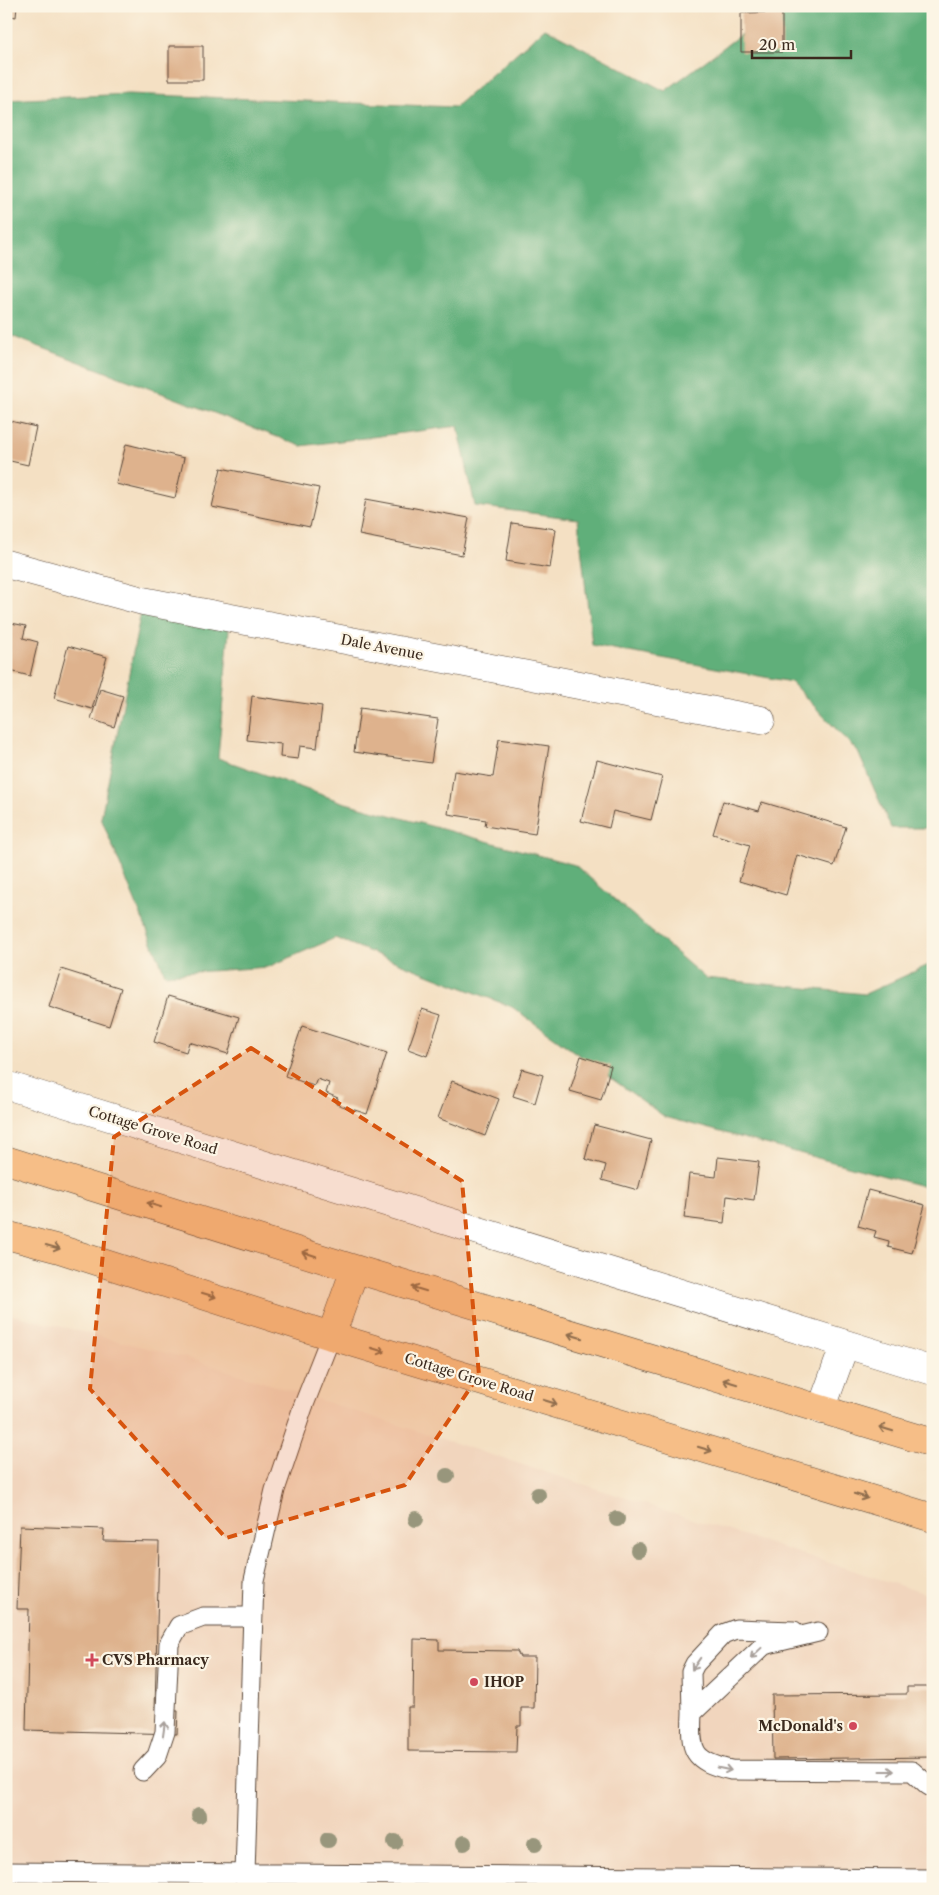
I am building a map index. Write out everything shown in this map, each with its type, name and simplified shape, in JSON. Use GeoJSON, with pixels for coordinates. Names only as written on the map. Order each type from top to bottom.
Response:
{"type":"FeatureCollection","features":[{"type":"Feature","properties":{"kind":"main road"},"geometry":{"type":"LineString","coordinates":[[6,1160],[355,1269],[933,1443]]}},
{"type":"Feature","properties":{"kind":"main road","name":"Cottage Grove Road"},"geometry":{"type":"LineString","coordinates":[[6,1235],[78,1255],[331,1336],[933,1518]]}},
{"type":"Feature","properties":{"kind":"main road"},"geometry":{"type":"LineString","coordinates":[[331,1336],[355,1269]]}},
{"type":"Feature","properties":{"kind":"street","name":"Dale Avenue"},"geometry":{"type":"LineString","coordinates":[[6,564],[143,601],[761,720]]}},
{"type":"Feature","properties":{"kind":"street","name":"Cottage Grove Road"},"geometry":{"type":"LineString","coordinates":[[6,1085],[933,1371]]}},
{"type":"Feature","properties":{"kind":"street"},"geometry":{"type":"LineString","coordinates":[[821,1410],[845,1344]]}},
{"type":"Feature","properties":{"kind":"lane"},"geometry":{"type":"LineString","coordinates":[[245,1874],[254,1580],[275,1490],[303,1407],[331,1336]]}},
{"type":"Feature","properties":{"kind":"lane"},"geometry":{"type":"LineString","coordinates":[[143,1771],[157,1756],[165,1732],[168,1644],[179,1626],[202,1617],[253,1617]]}},
{"type":"Feature","properties":{"kind":"lane"},"geometry":{"type":"LineString","coordinates":[[692,1713],[764,1645],[818,1632],[736,1629],[723,1634],[695,1664],[691,1672],[691,1734],[694,1750],[708,1765],[731,1770],[912,1771],[929,1786]]}},
{"type":"Feature","properties":{"kind":"lane"},"geometry":{"type":"LineString","coordinates":[[6,1872],[933,1879]]}},
{"type":"Feature","properties":{"kind":"highlighted area"},"geometry":{"type":"Polygon","coordinates":[[[251,1048],[462,1181],[479,1375],[405,1485],[226,1538],[90,1389],[114,1137],[251,1048]]]}},
{"type":"Feature","properties":{"kind":"shaded area"},"geometry":{"type":"Polygon","coordinates":[[[6,1313],[191,1359],[933,1596],[933,1889],[6,1889],[6,1313]]]}},
{"type":"Feature","properties":{"kind":"green space"},"geometry":{"type":"Polygon","coordinates":[[[779,6],[933,6],[933,828],[891,828],[858,752],[791,682],[592,645],[578,519],[475,506],[458,426],[301,446],[6,334],[6,100],[128,94],[455,107],[545,28],[665,91],[779,6]]]}},
{"type":"Feature","properties":{"kind":"green space"},"geometry":{"type":"Polygon","coordinates":[[[143,601],[230,618],[218,758],[342,802],[575,865],[705,978],[865,994],[933,963],[933,1189],[665,1117],[512,1007],[335,938],[268,967],[165,974],[101,818],[143,601]]]}},
{"type":"Feature","properties":{"kind":"building"},"geometry":{"type":"Polygon","coordinates":[[[6,6],[17,6],[16,17],[6,15],[6,6]]]}},
{"type":"Feature","properties":{"kind":"building"},"geometry":{"type":"Polygon","coordinates":[[[782,12],[782,52],[741,52],[741,13],[782,12]]]}},
{"type":"Feature","properties":{"kind":"building"},"geometry":{"type":"Polygon","coordinates":[[[169,46],[203,46],[203,80],[169,80],[169,46]]]}},
{"type":"Feature","properties":{"kind":"building"},"geometry":{"type":"Polygon","coordinates":[[[6,420],[36,427],[28,465],[6,460],[6,420]]]}},
{"type":"Feature","properties":{"kind":"building"},"geometry":{"type":"Polygon","coordinates":[[[126,444],[184,458],[175,498],[116,484],[126,444]]]}},
{"type":"Feature","properties":{"kind":"building"},"geometry":{"type":"Polygon","coordinates":[[[221,468],[319,488],[310,527],[212,507],[221,468]]]}},
{"type":"Feature","properties":{"kind":"building"},"geometry":{"type":"Polygon","coordinates":[[[366,499],[469,518],[462,555],[359,535],[366,499]]]}},
{"type":"Feature","properties":{"kind":"building"},"geometry":{"type":"Polygon","coordinates":[[[512,523],[556,529],[550,568],[506,561],[512,523]]]}},
{"type":"Feature","properties":{"kind":"building"},"geometry":{"type":"Polygon","coordinates":[[[6,622],[26,626],[23,638],[38,642],[30,676],[6,670],[6,622]]]}},
{"type":"Feature","properties":{"kind":"building"},"geometry":{"type":"Polygon","coordinates":[[[68,646],[107,657],[92,709],[54,698],[68,646]]]}},
{"type":"Feature","properties":{"kind":"building"},"geometry":{"type":"Polygon","coordinates":[[[100,689],[123,696],[114,727],[91,719],[100,689]]]}},
{"type":"Feature","properties":{"kind":"building"},"geometry":{"type":"Polygon","coordinates":[[[252,696],[322,706],[317,748],[300,746],[298,759],[280,757],[281,744],[247,740],[252,696]]]}},
{"type":"Feature","properties":{"kind":"building"},"geometry":{"type":"Polygon","coordinates":[[[360,708],[438,719],[431,763],[354,752],[360,708]]]}},
{"type":"Feature","properties":{"kind":"building"},"geometry":{"type":"Polygon","coordinates":[[[499,739],[549,746],[535,834],[485,826],[486,820],[448,814],[454,771],[493,777],[499,739]]]}},
{"type":"Feature","properties":{"kind":"building"},"geometry":{"type":"Polygon","coordinates":[[[597,760],[662,777],[651,820],[613,811],[609,828],[581,821],[597,760]]]}},
{"type":"Feature","properties":{"kind":"building"},"geometry":{"type":"Polygon","coordinates":[[[723,801],[759,811],[762,802],[846,827],[834,866],[797,855],[786,895],[739,881],[750,845],[713,834],[723,801]]]}},
{"type":"Feature","properties":{"kind":"building"},"geometry":{"type":"Polygon","coordinates":[[[61,969],[121,988],[109,1026],[49,1007],[61,969]]]}},
{"type":"Feature","properties":{"kind":"building"},"geometry":{"type":"Polygon","coordinates":[[[168,996],[239,1017],[228,1054],[189,1042],[186,1052],[154,1042],[168,996]]]}},
{"type":"Feature","properties":{"kind":"building"},"geometry":{"type":"Polygon","coordinates":[[[422,1009],[441,1015],[427,1056],[408,1049],[422,1009]]]}},
{"type":"Feature","properties":{"kind":"building"},"geometry":{"type":"Polygon","coordinates":[[[302,1026],[387,1053],[367,1114],[336,1104],[338,1098],[326,1093],[329,1083],[317,1079],[314,1086],[285,1076],[302,1026]]]}},
{"type":"Feature","properties":{"kind":"building"},"geometry":{"type":"Polygon","coordinates":[[[581,1056],[611,1066],[601,1100],[570,1091],[581,1056]]]}},
{"type":"Feature","properties":{"kind":"building"},"geometry":{"type":"Polygon","coordinates":[[[522,1069],[543,1075],[535,1103],[513,1096],[522,1069]]]}},
{"type":"Feature","properties":{"kind":"building"},"geometry":{"type":"Polygon","coordinates":[[[452,1081],[499,1099],[485,1136],[438,1118],[452,1081]]]}},
{"type":"Feature","properties":{"kind":"building"},"geometry":{"type":"Polygon","coordinates":[[[594,1125],[651,1140],[638,1190],[602,1180],[606,1165],[585,1159],[594,1125]]]}},
{"type":"Feature","properties":{"kind":"building"},"geometry":{"type":"Polygon","coordinates":[[[718,1157],[759,1162],[754,1200],[727,1196],[724,1223],[684,1218],[689,1174],[716,1177],[718,1157]]]}},
{"type":"Feature","properties":{"kind":"building"},"geometry":{"type":"Polygon","coordinates":[[[868,1190],[925,1205],[912,1253],[888,1247],[889,1241],[874,1237],[876,1231],[858,1226],[868,1190]]]}},
{"type":"Feature","properties":{"kind":"building","name":"CVS Pharmacy"},"geometry":{"type":"Polygon","coordinates":[[[20,1526],[104,1529],[103,1541],[159,1542],[155,1710],[178,1711],[177,1734],[26,1730],[29,1609],[17,1609],[20,1526]]]}},
{"type":"Feature","properties":{"kind":"building","name":"IHOP"},"geometry":{"type":"Polygon","coordinates":[[[414,1639],[439,1640],[439,1650],[517,1651],[520,1657],[535,1657],[534,1708],[521,1708],[521,1726],[517,1726],[516,1752],[408,1751],[408,1707],[413,1707],[414,1639]]]}},
{"type":"Feature","properties":{"kind":"building","name":"McDonald's"},"geometry":{"type":"Polygon","coordinates":[[[907,1687],[933,1687],[933,1757],[773,1759],[772,1695],[907,1694],[907,1687]]]}},
{"type":"Feature","properties":{"kind":"place","name":"CVS Pharmacy"},"geometry":{"type":"Point","coordinates":[92,1660]}},
{"type":"Feature","properties":{"kind":"place","name":"IHOP"},"geometry":{"type":"Point","coordinates":[474,1682]}},
{"type":"Feature","properties":{"kind":"place","name":"McDonald's"},"geometry":{"type":"Point","coordinates":[853,1726]}}]}
